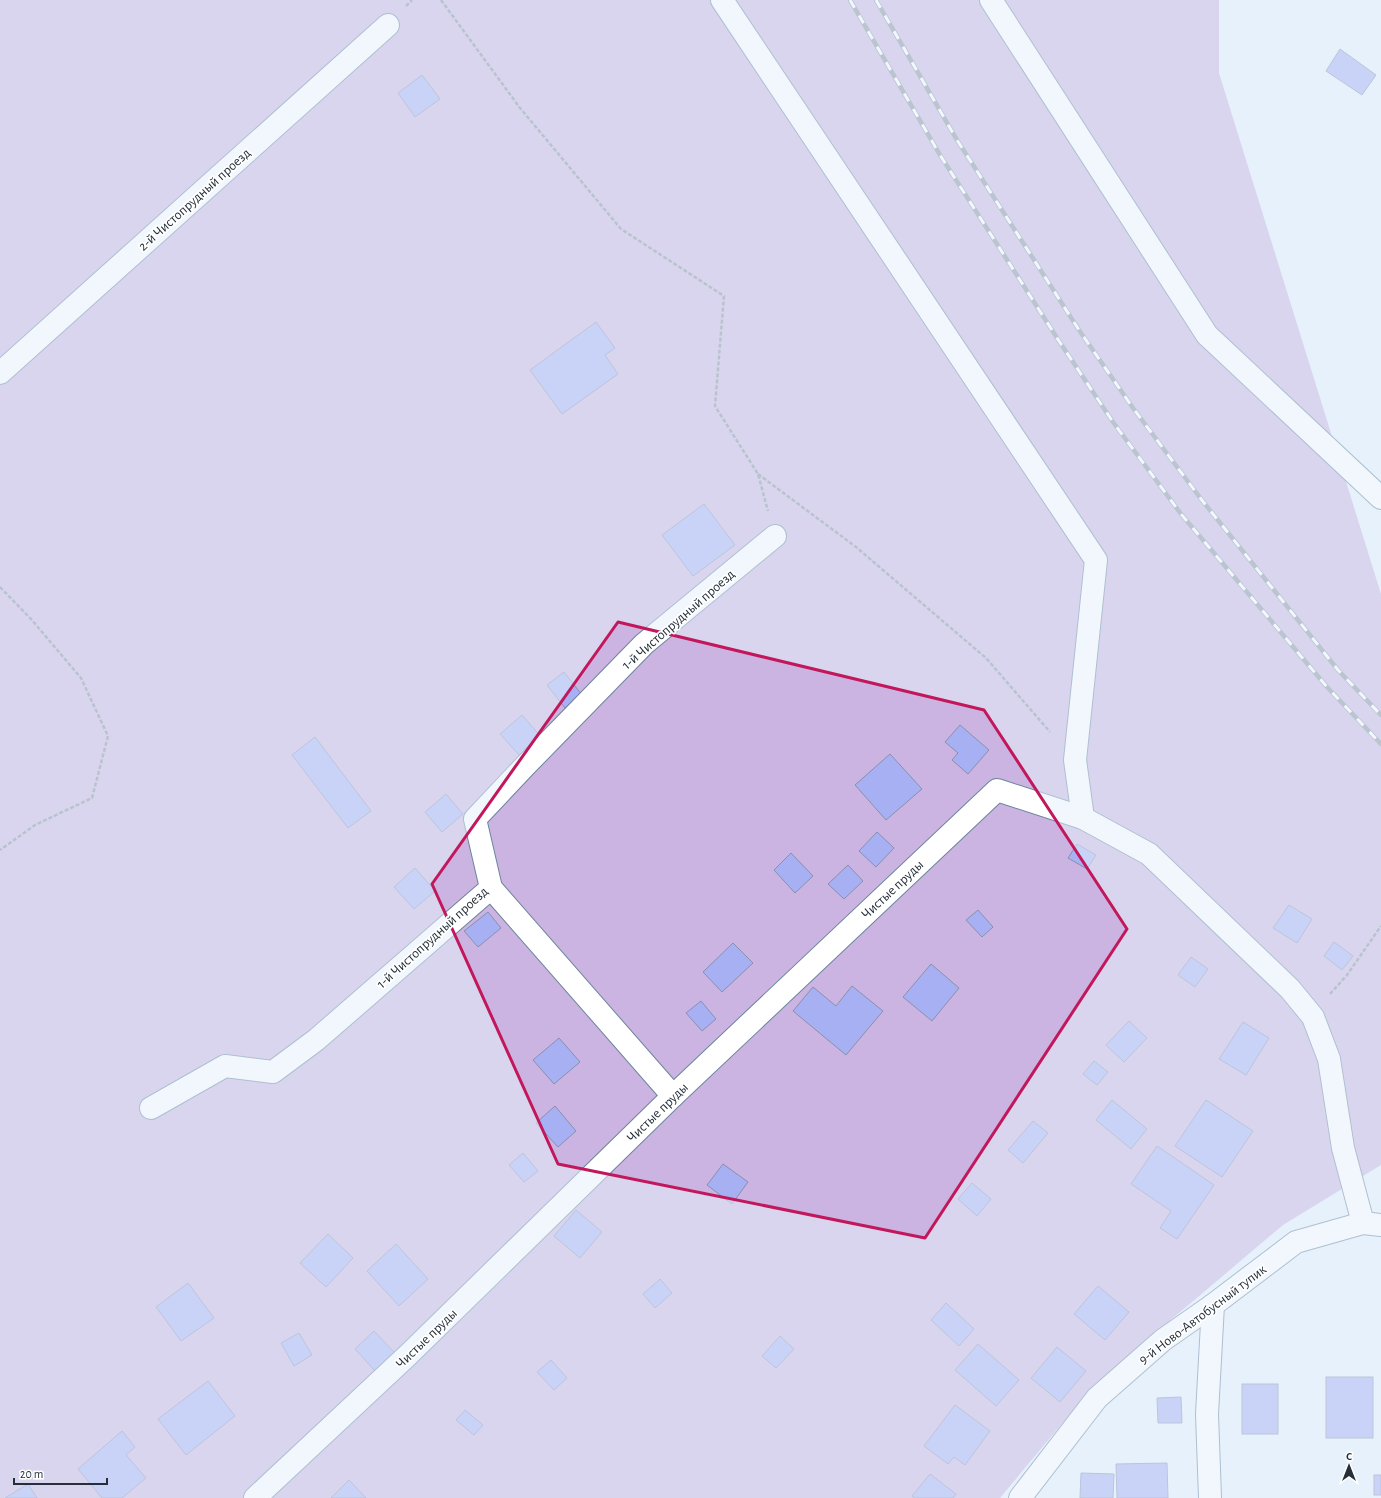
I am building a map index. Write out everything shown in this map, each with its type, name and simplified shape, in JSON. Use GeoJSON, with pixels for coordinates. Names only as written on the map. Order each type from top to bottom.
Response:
{"type":"FeatureCollection","features":[{"type":"Feature","properties":{"kind":"street"},"geometry":{"type":"LineString","coordinates":[[722,0],[1096,560],[1075,760],[1083,818],[1149,854],[1290,989],[1313,1017],[1329,1060],[1343,1148],[1372,1224]]}},
{"type":"Feature","properties":{"kind":"street"},"geometry":{"type":"LineString","coordinates":[[991,0],[1207,335],[1381,498]]}},
{"type":"Feature","properties":{"kind":"street","name":"2-й Чистопрудный проезд"},"geometry":{"type":"LineString","coordinates":[[0,373],[388,25]]}},
{"type":"Feature","properties":{"kind":"street","name":"1-й Чистопрудный проезд"},"geometry":{"type":"LineString","coordinates":[[151,1108],[225,1066],[273,1072],[316,1040],[492,888],[475,819],[644,644],[774,536]]}},
{"type":"Feature","properties":{"kind":"street","name":"Чистые пруды"},"geometry":{"type":"LineString","coordinates":[[255,1498],[408,1355],[673,1096],[997,790],[1083,818]]}},
{"type":"Feature","properties":{"kind":"street"},"geometry":{"type":"LineString","coordinates":[[492,888],[673,1096]]}},
{"type":"Feature","properties":{"kind":"street","name":"9-й Ново-Автобусный тупик"},"geometry":{"type":"LineString","coordinates":[[1020,1498],[1097,1398],[1163,1340],[1213,1305],[1296,1242],[1372,1224]]}},
{"type":"Feature","properties":{"kind":"street"},"geometry":{"type":"LineString","coordinates":[[1210,1498],[1208,1414],[1213,1305]]}},
{"type":"Feature","properties":{"kind":"path"},"geometry":{"type":"LineString","coordinates":[[441,0],[520,108],[621,229],[724,296],[715,406],[758,474],[774,536]]}},
{"type":"Feature","properties":{"kind":"path"},"geometry":{"type":"LineString","coordinates":[[758,474],[856,547],[986,658],[1075,760]]}},
{"type":"Feature","properties":{"kind":"path"},"geometry":{"type":"LineString","coordinates":[[0,587],[31,619],[81,678],[108,736],[92,798],[35,824],[0,850]]}},
{"type":"Feature","properties":{"kind":"path"},"geometry":{"type":"LineString","coordinates":[[1313,1017],[1347,975],[1381,926]]}},
{"type":"Feature","properties":{"kind":"highlighted area"},"geometry":{"type":"Polygon","coordinates":[[[618,622],[984,710],[1127,929],[925,1238],[558,1164],[432,884],[618,622]]]}},
{"type":"Feature","properties":{"kind":"shaded area"},"geometry":{"type":"Polygon","coordinates":[[[0,0],[1219,0],[1219,73],[1381,594],[1381,1165],[1283,1225],[1095,1384],[1000,1498],[0,1498],[0,0]]]}},
{"type":"Feature","properties":{"kind":"building"},"geometry":{"type":"Polygon","coordinates":[[[1340,49],[1376,75],[1362,95],[1326,71],[1340,49]]]}},
{"type":"Feature","properties":{"kind":"building"},"geometry":{"type":"Polygon","coordinates":[[[422,75],[440,99],[415,117],[398,93],[422,75]]]}},
{"type":"Feature","properties":{"kind":"building"},"geometry":{"type":"Polygon","coordinates":[[[596,322],[615,348],[605,355],[618,374],[562,414],[530,370],[596,322]]]}},
{"type":"Feature","properties":{"kind":"building"},"geometry":{"type":"Polygon","coordinates":[[[704,504],[735,545],[693,576],[662,535],[704,504]]]}},
{"type":"Feature","properties":{"kind":"building"},"geometry":{"type":"Polygon","coordinates":[[[564,672],[582,695],[565,708],[547,685],[564,672]]]}},
{"type":"Feature","properties":{"kind":"building"},"geometry":{"type":"Polygon","coordinates":[[[522,715],[542,738],[520,756],[500,734],[522,715]]]}},
{"type":"Feature","properties":{"kind":"building"},"geometry":{"type":"Polygon","coordinates":[[[960,725],[989,750],[968,774],[952,760],[958,753],[945,742],[960,725]]]}},
{"type":"Feature","properties":{"kind":"building"},"geometry":{"type":"Polygon","coordinates":[[[315,737],[371,811],[348,828],[292,755],[315,737]]]}},
{"type":"Feature","properties":{"kind":"building"},"geometry":{"type":"Polygon","coordinates":[[[890,754],[922,789],[886,820],[855,785],[890,754]]]}},
{"type":"Feature","properties":{"kind":"building"},"geometry":{"type":"Polygon","coordinates":[[[446,794],[463,814],[442,832],[425,812],[446,794]]]}},
{"type":"Feature","properties":{"kind":"building"},"geometry":{"type":"Polygon","coordinates":[[[877,832],[894,848],[876,867],[859,851],[877,832]]]}},
{"type":"Feature","properties":{"kind":"building"},"geometry":{"type":"Polygon","coordinates":[[[1077,844],[1096,855],[1087,869],[1068,858],[1077,844]]]}},
{"type":"Feature","properties":{"kind":"building"},"geometry":{"type":"Polygon","coordinates":[[[791,853],[813,876],[795,893],[774,870],[791,853]]]}},
{"type":"Feature","properties":{"kind":"building"},"geometry":{"type":"Polygon","coordinates":[[[848,865],[863,881],[844,899],[828,884],[848,865]]]}},
{"type":"Feature","properties":{"kind":"building"},"geometry":{"type":"Polygon","coordinates":[[[415,868],[435,891],[414,909],[394,887],[415,868]]]}},
{"type":"Feature","properties":{"kind":"building"},"geometry":{"type":"Polygon","coordinates":[[[1289,905],[1312,919],[1297,943],[1273,928],[1289,905]]]}},
{"type":"Feature","properties":{"kind":"building"},"geometry":{"type":"Polygon","coordinates":[[[978,910],[993,927],[982,937],[966,920],[978,910]]]}},
{"type":"Feature","properties":{"kind":"building"},"geometry":{"type":"Polygon","coordinates":[[[488,912],[501,928],[478,947],[464,931],[488,912]]]}},
{"type":"Feature","properties":{"kind":"building"},"geometry":{"type":"Polygon","coordinates":[[[1334,942],[1353,956],[1342,970],[1324,956],[1334,942]]]}},
{"type":"Feature","properties":{"kind":"building"},"geometry":{"type":"Polygon","coordinates":[[[733,943],[753,963],[722,992],[703,972],[733,943]]]}},
{"type":"Feature","properties":{"kind":"building"},"geometry":{"type":"Polygon","coordinates":[[[1191,957],[1208,969],[1195,987],[1178,975],[1191,957]]]}},
{"type":"Feature","properties":{"kind":"building"},"geometry":{"type":"Polygon","coordinates":[[[931,964],[959,988],[932,1021],[903,997],[931,964]]]}},
{"type":"Feature","properties":{"kind":"building"},"geometry":{"type":"Polygon","coordinates":[[[852,986],[883,1011],[846,1055],[793,1011],[813,987],[836,1006],[852,986]]]}},
{"type":"Feature","properties":{"kind":"building"},"geometry":{"type":"Polygon","coordinates":[[[701,1001],[716,1019],[702,1031],[686,1013],[701,1001]]]}},
{"type":"Feature","properties":{"kind":"building"},"geometry":{"type":"Polygon","coordinates":[[[1129,1021],[1147,1038],[1124,1062],[1106,1045],[1129,1021]]]}},
{"type":"Feature","properties":{"kind":"building"},"geometry":{"type":"Polygon","coordinates":[[[1243,1022],[1269,1038],[1246,1075],[1219,1059],[1243,1022]]]}},
{"type":"Feature","properties":{"kind":"building"},"geometry":{"type":"Polygon","coordinates":[[[559,1038],[580,1062],[554,1084],[533,1060],[559,1038]]]}},
{"type":"Feature","properties":{"kind":"building"},"geometry":{"type":"Polygon","coordinates":[[[1094,1061],[1108,1072],[1097,1085],[1083,1074],[1094,1061]]]}},
{"type":"Feature","properties":{"kind":"building"},"geometry":{"type":"Polygon","coordinates":[[[1112,1100],[1147,1129],[1131,1149],[1096,1120],[1112,1100]]]}},
{"type":"Feature","properties":{"kind":"building"},"geometry":{"type":"Polygon","coordinates":[[[1206,1100],[1253,1131],[1222,1177],[1175,1146],[1206,1100]]]}},
{"type":"Feature","properties":{"kind":"building"},"geometry":{"type":"Polygon","coordinates":[[[555,1106],[576,1131],[558,1147],[536,1123],[555,1106]]]}},
{"type":"Feature","properties":{"kind":"building"},"geometry":{"type":"Polygon","coordinates":[[[1033,1121],[1048,1133],[1023,1163],[1008,1150],[1033,1121]]]}},
{"type":"Feature","properties":{"kind":"building"},"geometry":{"type":"Polygon","coordinates":[[[1157,1146],[1214,1185],[1177,1239],[1160,1228],[1171,1211],[1131,1184],[1157,1146]]]}},
{"type":"Feature","properties":{"kind":"building"},"geometry":{"type":"Polygon","coordinates":[[[523,1153],[538,1171],[524,1182],[509,1165],[523,1153]]]}},
{"type":"Feature","properties":{"kind":"building"},"geometry":{"type":"Polygon","coordinates":[[[723,1164],[748,1182],[732,1204],[707,1185],[723,1164]]]}},
{"type":"Feature","properties":{"kind":"building"},"geometry":{"type":"Polygon","coordinates":[[[972,1183],[991,1199],[977,1216],[958,1199],[972,1183]]]}},
{"type":"Feature","properties":{"kind":"building"},"geometry":{"type":"Polygon","coordinates":[[[576,1210],[602,1232],[580,1258],[554,1236],[576,1210]]]}},
{"type":"Feature","properties":{"kind":"building"},"geometry":{"type":"Polygon","coordinates":[[[328,1234],[353,1258],[326,1287],[300,1263],[328,1234]]]}},
{"type":"Feature","properties":{"kind":"building"},"geometry":{"type":"Polygon","coordinates":[[[396,1244],[428,1279],[399,1306],[367,1271],[396,1244]]]}},
{"type":"Feature","properties":{"kind":"building"},"geometry":{"type":"Polygon","coordinates":[[[660,1279],[672,1293],[655,1308],[643,1294],[660,1279]]]}},
{"type":"Feature","properties":{"kind":"building"},"geometry":{"type":"Polygon","coordinates":[[[188,1283],[214,1318],[181,1341],[156,1307],[188,1283]]]}},
{"type":"Feature","properties":{"kind":"building"},"geometry":{"type":"Polygon","coordinates":[[[1098,1286],[1129,1312],[1105,1340],[1074,1314],[1098,1286]]]}},
{"type":"Feature","properties":{"kind":"building"},"geometry":{"type":"Polygon","coordinates":[[[946,1303],[974,1329],[959,1346],[931,1320],[946,1303]]]}},
{"type":"Feature","properties":{"kind":"building"},"geometry":{"type":"Polygon","coordinates":[[[374,1331],[395,1353],[375,1371],[355,1349],[374,1331]]]}},
{"type":"Feature","properties":{"kind":"building"},"geometry":{"type":"Polygon","coordinates":[[[299,1333],[312,1355],[294,1366],[281,1343],[299,1333]]]}},
{"type":"Feature","properties":{"kind":"building"},"geometry":{"type":"Polygon","coordinates":[[[780,1336],[794,1349],[776,1368],[762,1356],[780,1336]]]}},
{"type":"Feature","properties":{"kind":"building"},"geometry":{"type":"Polygon","coordinates":[[[978,1344],[1019,1380],[996,1406],[955,1370],[978,1344]]]}},
{"type":"Feature","properties":{"kind":"building"},"geometry":{"type":"Polygon","coordinates":[[[1057,1347],[1086,1371],[1060,1402],[1031,1378],[1057,1347]]]}},
{"type":"Feature","properties":{"kind":"building"},"geometry":{"type":"Polygon","coordinates":[[[551,1360],[567,1378],[554,1390],[537,1372],[551,1360]]]}},
{"type":"Feature","properties":{"kind":"building"},"geometry":{"type":"Polygon","coordinates":[[[1326,1377],[1373,1377],[1373,1438],[1326,1438],[1326,1377]]]}},
{"type":"Feature","properties":{"kind":"building"},"geometry":{"type":"Polygon","coordinates":[[[208,1381],[235,1416],[186,1455],[158,1419],[208,1381]]]}},
{"type":"Feature","properties":{"kind":"building"},"geometry":{"type":"Polygon","coordinates":[[[1242,1384],[1278,1384],[1278,1434],[1242,1434],[1242,1384]]]}},
{"type":"Feature","properties":{"kind":"building"},"geometry":{"type":"Polygon","coordinates":[[[1181,1397],[1182,1423],[1158,1423],[1157,1398],[1181,1397]]]}},
{"type":"Feature","properties":{"kind":"building"},"geometry":{"type":"Polygon","coordinates":[[[955,1405],[990,1431],[965,1465],[954,1457],[948,1464],[924,1446],[955,1405]]]}},
{"type":"Feature","properties":{"kind":"building"},"geometry":{"type":"Polygon","coordinates":[[[465,1410],[483,1425],[474,1435],[456,1420],[465,1410]]]}},
{"type":"Feature","properties":{"kind":"building"},"geometry":{"type":"Polygon","coordinates":[[[122,1431],[135,1447],[126,1455],[146,1478],[122,1498],[102,1498],[78,1469],[122,1431]]]}},
{"type":"Feature","properties":{"kind":"building"},"geometry":{"type":"Polygon","coordinates":[[[1167,1463],[1168,1498],[1117,1498],[1116,1464],[1167,1463]]]}},
{"type":"Feature","properties":{"kind":"building"},"geometry":{"type":"Polygon","coordinates":[[[1081,1473],[1114,1474],[1113,1498],[1080,1498],[1081,1473]]]}},
{"type":"Feature","properties":{"kind":"building"},"geometry":{"type":"Polygon","coordinates":[[[930,1474],[956,1494],[953,1498],[915,1498],[912,1496],[930,1474]]]}},
{"type":"Feature","properties":{"kind":"building"},"geometry":{"type":"Polygon","coordinates":[[[1374,1475],[1381,1475],[1381,1495],[1374,1495],[1374,1475]]]}},
{"type":"Feature","properties":{"kind":"building"},"geometry":{"type":"Polygon","coordinates":[[[349,1480],[366,1498],[331,1498],[349,1480]]]}},
{"type":"Feature","properties":{"kind":"building"},"geometry":{"type":"Polygon","coordinates":[[[28,1484],[37,1498],[5,1498],[28,1484]]]}},
{"type":"Feature","properties":{"kind":"railway"},"geometry":{"type":"LineString","coordinates":[[850,0],[940,155],[1059,341],[1113,422],[1181,514],[1327,687],[1381,744]]}},
{"type":"Feature","properties":{"kind":"railway"},"geometry":{"type":"LineString","coordinates":[[876,0],[957,140],[1079,330],[1133,408],[1201,499],[1338,670],[1381,715]]}}]}
